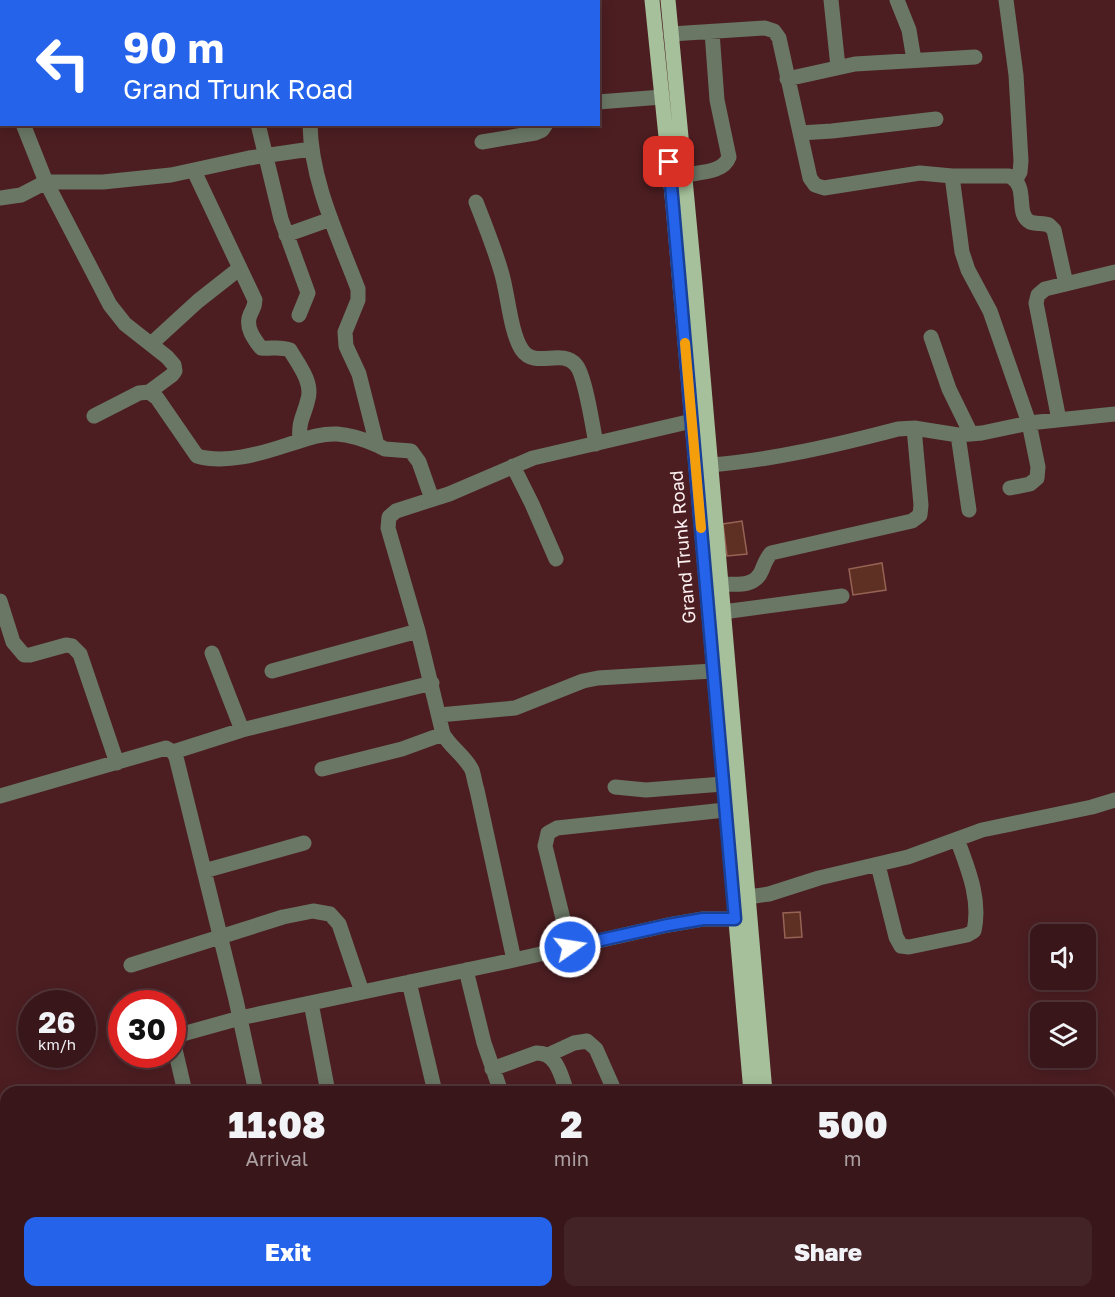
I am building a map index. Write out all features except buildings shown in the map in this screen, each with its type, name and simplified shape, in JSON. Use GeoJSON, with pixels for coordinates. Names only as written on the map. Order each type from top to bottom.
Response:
{"type":"FeatureCollection","features":[{"type":"Feature","properties":{"kind":"main road","name":"Grand Trunk Road"},"geometry":{"type":"LineString","coordinates":[[652,0],[692,421],[750,1086]]}},
{"type":"Feature","properties":{"kind":"main road","name":"Grand Trunk Road"},"geometry":{"type":"LineString","coordinates":[[668,0],[764,1086]]}},
{"type":"Feature","properties":{"kind":"street"},"geometry":{"type":"LineString","coordinates":[[831,0],[838,67]]}},
{"type":"Feature","properties":{"kind":"street"},"geometry":{"type":"LineString","coordinates":[[897,0],[909,30],[914,60]]}},
{"type":"Feature","properties":{"kind":"street"},"geometry":{"type":"LineString","coordinates":[[1006,0],[1016,75],[1021,161],[1020,172],[1016,179]]}},
{"type":"Feature","properties":{"kind":"street"},"geometry":{"type":"LineString","coordinates":[[671,33],[765,28],[774,31],[779,38],[810,178],[815,185],[824,188],[920,173],[952,176],[1009,176],[1016,179],[1020,187],[1026,218],[1031,222],[1049,225],[1054,230],[1066,284]]}},
{"type":"Feature","properties":{"kind":"street"},"geometry":{"type":"LineString","coordinates":[[685,175],[719,168],[726,164],[729,157],[717,100],[712,32]]}},
{"type":"Feature","properties":{"kind":"street"},"geometry":{"type":"LineString","coordinates":[[787,79],[838,67],[975,57]]}},
{"type":"Feature","properties":{"kind":"street"},"geometry":{"type":"LineString","coordinates":[[600,102],[662,97]]}},
{"type":"Feature","properties":{"kind":"street"},"geometry":{"type":"LineString","coordinates":[[800,133],[936,119]]}},
{"type":"Feature","properties":{"kind":"street"},"geometry":{"type":"LineString","coordinates":[[24,126],[46,182],[110,306],[125,324],[174,365],[175,371],[148,392],[139,393],[94,416]]}},
{"type":"Feature","properties":{"kind":"street"},"geometry":{"type":"LineString","coordinates":[[259,126],[280,219],[308,293],[299,315]]}},
{"type":"Feature","properties":{"kind":"street"},"geometry":{"type":"LineString","coordinates":[[310,126],[312,161],[358,289],[358,300],[345,332],[346,346],[359,374],[377,445]]}},
{"type":"Feature","properties":{"kind":"street"},"geometry":{"type":"LineString","coordinates":[[482,142],[535,133],[545,126]]}},
{"type":"Feature","properties":{"kind":"street"},"geometry":{"type":"LineString","coordinates":[[0,198],[21,195],[46,182],[103,183],[195,171],[266,155],[311,149]]}},
{"type":"Feature","properties":{"kind":"street"},"geometry":{"type":"LineString","coordinates":[[195,171],[255,300],[255,307],[249,316],[248,325],[254,339],[261,348],[281,347],[290,350],[309,386],[309,397],[299,426],[300,441]]}},
{"type":"Feature","properties":{"kind":"street"},"geometry":{"type":"LineString","coordinates":[[952,176],[962,252],[968,270],[990,311],[1029,423],[1038,467],[1037,478],[1030,484],[1010,488]]}},
{"type":"Feature","properties":{"kind":"street"},"geometry":{"type":"LineString","coordinates":[[476,202],[502,272],[518,342],[524,353],[533,358],[563,357],[575,363],[580,374],[596,444]]}},
{"type":"Feature","properties":{"kind":"street"},"geometry":{"type":"LineString","coordinates":[[286,235],[331,219]]}},
{"type":"Feature","properties":{"kind":"street"},"geometry":{"type":"LineString","coordinates":[[151,344],[211,290],[240,268]]}},
{"type":"Feature","properties":{"kind":"street"},"geometry":{"type":"LineString","coordinates":[[1059,420],[1036,303],[1038,295],[1045,289],[1115,272]]}},
{"type":"Feature","properties":{"kind":"street"},"geometry":{"type":"LineString","coordinates":[[931,337],[964,434],[969,510]]}},
{"type":"Feature","properties":{"kind":"street"},"geometry":{"type":"LineString","coordinates":[[148,392],[157,398],[196,456],[207,459],[240,457],[315,436],[335,434],[357,436],[385,449],[411,451],[419,462],[432,499]]}},
{"type":"Feature","properties":{"kind":"street"},"geometry":{"type":"LineString","coordinates":[[710,465],[769,458],[898,429],[914,428],[964,434],[1029,423],[1115,414]]}},
{"type":"Feature","properties":{"kind":"street"},"geometry":{"type":"LineString","coordinates":[[514,960],[497,873],[472,770],[443,734],[432,683],[388,528],[389,517],[396,511],[469,486],[533,458],[692,421]]}},
{"type":"Feature","properties":{"kind":"street"},"geometry":{"type":"LineString","coordinates":[[720,584],[749,584],[758,578],[765,560],[771,553],[912,521],[920,515],[914,428]]}},
{"type":"Feature","properties":{"kind":"street"},"geometry":{"type":"LineString","coordinates":[[513,466],[556,559]]}},
{"type":"Feature","properties":{"kind":"street"},"geometry":{"type":"LineString","coordinates":[[723,612],[842,596]]}},
{"type":"Feature","properties":{"kind":"street"},"geometry":{"type":"LineString","coordinates":[[0,601],[13,642],[24,655],[66,645],[76,649],[82,660],[117,763]]}},
{"type":"Feature","properties":{"kind":"street"},"geometry":{"type":"LineString","coordinates":[[272,671],[418,631]]}},
{"type":"Feature","properties":{"kind":"street"},"geometry":{"type":"LineString","coordinates":[[212,653],[242,730]]}},
{"type":"Feature","properties":{"kind":"street"},"geometry":{"type":"LineString","coordinates":[[439,715],[515,708],[583,681],[713,671]]}},
{"type":"Feature","properties":{"kind":"street"},"geometry":{"type":"LineString","coordinates":[[173,752],[242,730],[432,683]]}},
{"type":"Feature","properties":{"kind":"street"},"geometry":{"type":"LineString","coordinates":[[322,769],[402,749],[443,734]]}},
{"type":"Feature","properties":{"kind":"street"},"geometry":{"type":"LineString","coordinates":[[0,796],[166,748],[173,752],[220,936],[255,1086]]}},
{"type":"Feature","properties":{"kind":"street"},"geometry":{"type":"LineString","coordinates":[[615,787],[646,790],[723,784]]}},
{"type":"Feature","properties":{"kind":"street"},"geometry":{"type":"LineString","coordinates":[[748,897],[770,894],[819,878],[878,865],[1001,825],[1092,807],[1115,800]]}},
{"type":"Feature","properties":{"kind":"street"},"geometry":{"type":"LineString","coordinates":[[570,947],[545,846],[548,833],[557,828],[725,810]]}},
{"type":"Feature","properties":{"kind":"street"},"geometry":{"type":"LineString","coordinates":[[878,865],[896,938],[902,946],[909,947],[967,935],[975,931],[974,894],[957,839]]}},
{"type":"Feature","properties":{"kind":"street"},"geometry":{"type":"LineString","coordinates":[[204,871],[304,843]]}},
{"type":"Feature","properties":{"kind":"street"},"geometry":{"type":"LineString","coordinates":[[131,965],[283,917],[313,911],[330,914],[339,924],[362,992]]}},
{"type":"Feature","properties":{"kind":"street"},"geometry":{"type":"LineString","coordinates":[[183,1086],[174,1045],[179,1035],[240,1018],[668,925],[703,919],[735,919]]}},
{"type":"Feature","properties":{"kind":"street"},"geometry":{"type":"LineString","coordinates":[[466,970],[484,1043],[499,1086]]}},
{"type":"Feature","properties":{"kind":"street"},"geometry":{"type":"LineString","coordinates":[[408,982],[434,1086]]}},
{"type":"Feature","properties":{"kind":"street"},"geometry":{"type":"LineString","coordinates":[[311,1003],[327,1086]]}},
{"type":"Feature","properties":{"kind":"street"},"geometry":{"type":"LineString","coordinates":[[492,1069],[536,1053],[548,1055],[574,1043],[587,1041],[596,1048],[612,1086]]}},
{"type":"Feature","properties":{"kind":"street"},"geometry":{"type":"LineString","coordinates":[[548,1055],[556,1063],[565,1086]]}},
{"type":"Feature","properties":{"kind":"slow traffic"},"geometry":{"type":"LineString","coordinates":[[685,343],[701,528]]}},
{"type":"Feature","properties":{"kind":"route"},"geometry":{"type":"LineString","coordinates":[[570,947],[703,919],[735,919],[669,162]]}}]}
